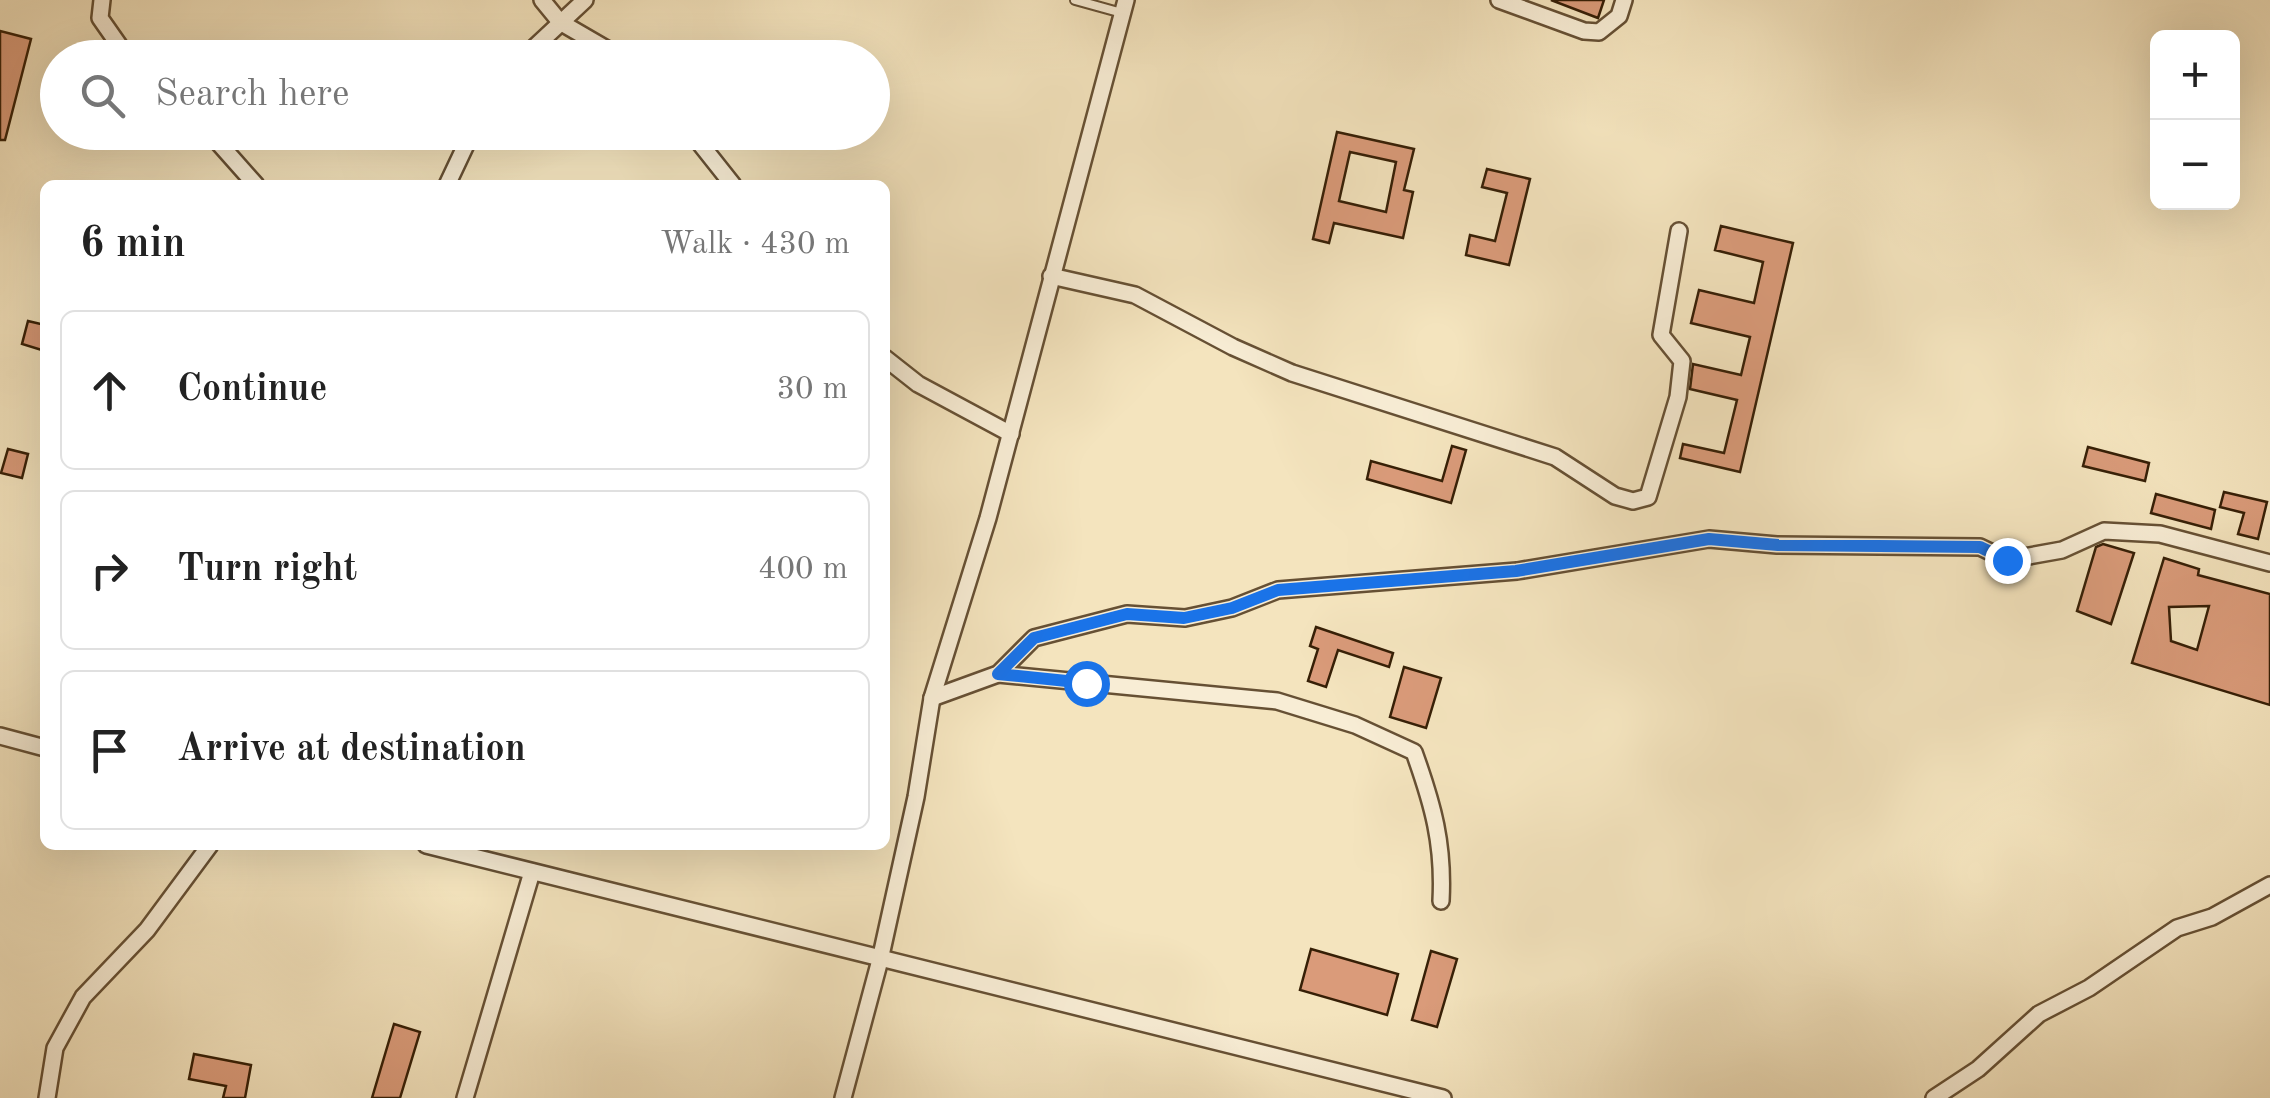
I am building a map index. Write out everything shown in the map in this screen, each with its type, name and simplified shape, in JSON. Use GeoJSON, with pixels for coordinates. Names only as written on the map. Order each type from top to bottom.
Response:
{"type":"FeatureCollection","features":[{"type":"Feature","properties":{"kind":"street"},"geometry":{"type":"LineString","coordinates":[[102,0],[100,18],[115,40]]}},
{"type":"Feature","properties":{"kind":"street"},"geometry":{"type":"LineString","coordinates":[[542,0],[560,22],[591,40]]}},
{"type":"Feature","properties":{"kind":"street"},"geometry":{"type":"LineString","coordinates":[[542,40],[584,0]]}},
{"type":"Feature","properties":{"kind":"street"},"geometry":{"type":"LineString","coordinates":[[1498,0],[1584,31],[1598,32],[1619,16],[1624,0]]}},
{"type":"Feature","properties":{"kind":"street"},"geometry":{"type":"LineString","coordinates":[[843,1098],[880,960],[916,797],[932,698],[1010,434],[1124,7]]}},
{"type":"Feature","properties":{"kind":"street"},"geometry":{"type":"LineString","coordinates":[[225,150],[252,180]]}},
{"type":"Feature","properties":{"kind":"street"},"geometry":{"type":"LineString","coordinates":[[449,180],[464,150]]}},
{"type":"Feature","properties":{"kind":"street"},"geometry":{"type":"LineString","coordinates":[[705,150],[729,180]]}},
{"type":"Feature","properties":{"kind":"street"},"geometry":{"type":"LineString","coordinates":[[1051,276],[1136,295],[1233,347],[1292,373],[1555,457],[1615,496],[1633,501],[1648,497],[1678,397],[1682,361],[1661,336],[1679,231]]}},
{"type":"Feature","properties":{"kind":"street"},"geometry":{"type":"LineString","coordinates":[[890,362],[918,384],[1010,434]]}},
{"type":"Feature","properties":{"kind":"street"},"geometry":{"type":"LineString","coordinates":[[932,698],[998,674],[1034,638],[1127,614],[1184,618],[1232,608],[1278,590],[1516,571],[1709,539],[1778,545],[1980,547],[2007,560],[2062,550],[2104,531],[2160,534],[2270,563]]}},
{"type":"Feature","properties":{"kind":"street"},"geometry":{"type":"LineString","coordinates":[[998,674],[1277,701],[1355,725],[1414,752],[1434,807],[1443,860],[1441,901]]}},
{"type":"Feature","properties":{"kind":"street"},"geometry":{"type":"LineString","coordinates":[[0,736],[40,747]]}},
{"type":"Feature","properties":{"kind":"street"},"geometry":{"type":"LineString","coordinates":[[46,1098],[55,1048],[83,996],[147,930],[206,850]]}},
{"type":"Feature","properties":{"kind":"street"},"geometry":{"type":"LineString","coordinates":[[446,850],[1442,1098]]}},
{"type":"Feature","properties":{"kind":"street"},"geometry":{"type":"LineString","coordinates":[[464,1098],[532,872]]}},
{"type":"Feature","properties":{"kind":"street"},"geometry":{"type":"LineString","coordinates":[[1934,1098],[1978,1070],[2038,1014],[2089,988],[2177,928],[2212,917],[2270,885]]}},
{"type":"Feature","properties":{"kind":"lane"},"geometry":{"type":"LineString","coordinates":[[1076,0],[1124,7]]}},
{"type":"Feature","properties":{"kind":"building"},"geometry":{"type":"Polygon","coordinates":[[[1551,0],[1604,0],[1598,18],[1551,0]]]}},
{"type":"Feature","properties":{"kind":"building"},"geometry":{"type":"Polygon","coordinates":[[[0,31],[31,39],[5,140],[0,140],[0,31]]]}},
{"type":"Feature","properties":{"kind":"building"},"geometry":{"type":"Polygon","coordinates":[[[1337,132],[1414,149],[1404,190],[1413,192],[1403,238],[1334,223],[1329,243],[1313,239],[1337,132]],[[1350,152],[1339,201],[1386,212],[1396,162],[1350,152]]]}},
{"type":"Feature","properties":{"kind":"building"},"geometry":{"type":"Polygon","coordinates":[[[1487,169],[1530,179],[1509,265],[1466,255],[1470,235],[1495,241],[1507,193],[1482,187],[1487,169]]]}},
{"type":"Feature","properties":{"kind":"building"},"geometry":{"type":"Polygon","coordinates":[[[1721,226],[1793,243],[1740,472],[1680,458],[1683,444],[1724,453],[1737,400],[1690,389],[1693,364],[1741,375],[1750,337],[1691,323],[1699,290],[1754,303],[1763,262],[1715,250],[1721,226]]]}},
{"type":"Feature","properties":{"kind":"building"},"geometry":{"type":"Polygon","coordinates":[[[28,321],[40,324],[40,349],[22,344],[28,321]]]}},
{"type":"Feature","properties":{"kind":"building"},"geometry":{"type":"Polygon","coordinates":[[[1452,446],[1466,450],[1451,503],[1367,479],[1371,461],[1442,481],[1452,446]]]}},
{"type":"Feature","properties":{"kind":"building"},"geometry":{"type":"Polygon","coordinates":[[[2088,447],[2149,463],[2145,481],[2083,466],[2088,447]]]}},
{"type":"Feature","properties":{"kind":"building"},"geometry":{"type":"Polygon","coordinates":[[[8,449],[28,454],[22,478],[1,473],[8,449]]]}},
{"type":"Feature","properties":{"kind":"building"},"geometry":{"type":"Polygon","coordinates":[[[2224,492],[2267,502],[2258,539],[2238,534],[2244,513],[2220,507],[2224,492]]]}},
{"type":"Feature","properties":{"kind":"building"},"geometry":{"type":"Polygon","coordinates":[[[2156,494],[2215,510],[2211,529],[2151,513],[2156,494]]]}},
{"type":"Feature","properties":{"kind":"building"},"geometry":{"type":"Polygon","coordinates":[[[2103,544],[2134,553],[2111,624],[2077,611],[2096,547],[2103,544]]]}},
{"type":"Feature","properties":{"kind":"building"},"geometry":{"type":"Polygon","coordinates":[[[2164,558],[2199,569],[2198,575],[2270,594],[2270,705],[2132,663],[2164,558]],[[2209,606],[2169,607],[2171,641],[2197,650],[2209,606]]]}},
{"type":"Feature","properties":{"kind":"building"},"geometry":{"type":"Polygon","coordinates":[[[1316,627],[1393,653],[1389,667],[1338,650],[1326,687],[1308,681],[1318,649],[1310,646],[1316,627]]]}},
{"type":"Feature","properties":{"kind":"building"},"geometry":{"type":"Polygon","coordinates":[[[1404,667],[1441,678],[1426,728],[1390,717],[1404,667]]]}},
{"type":"Feature","properties":{"kind":"building"},"geometry":{"type":"Polygon","coordinates":[[[1311,949],[1398,974],[1387,1015],[1300,990],[1311,949]]]}},
{"type":"Feature","properties":{"kind":"building"},"geometry":{"type":"Polygon","coordinates":[[[1431,951],[1457,959],[1437,1027],[1412,1020],[1431,951]]]}},
{"type":"Feature","properties":{"kind":"building"},"geometry":{"type":"Polygon","coordinates":[[[394,1024],[420,1032],[400,1098],[372,1098],[394,1024]]]}},
{"type":"Feature","properties":{"kind":"building"},"geometry":{"type":"Polygon","coordinates":[[[194,1054],[251,1065],[245,1098],[223,1098],[226,1086],[189,1079],[194,1054]]]}},
{"type":"Feature","properties":{"kind":"route"},"geometry":{"type":"LineString","coordinates":[[1086,683],[998,674],[1034,638],[1127,614],[1184,618],[1232,608],[1278,590],[1516,571],[1709,539],[1778,545],[1980,547],[2007,560]]}}]}
